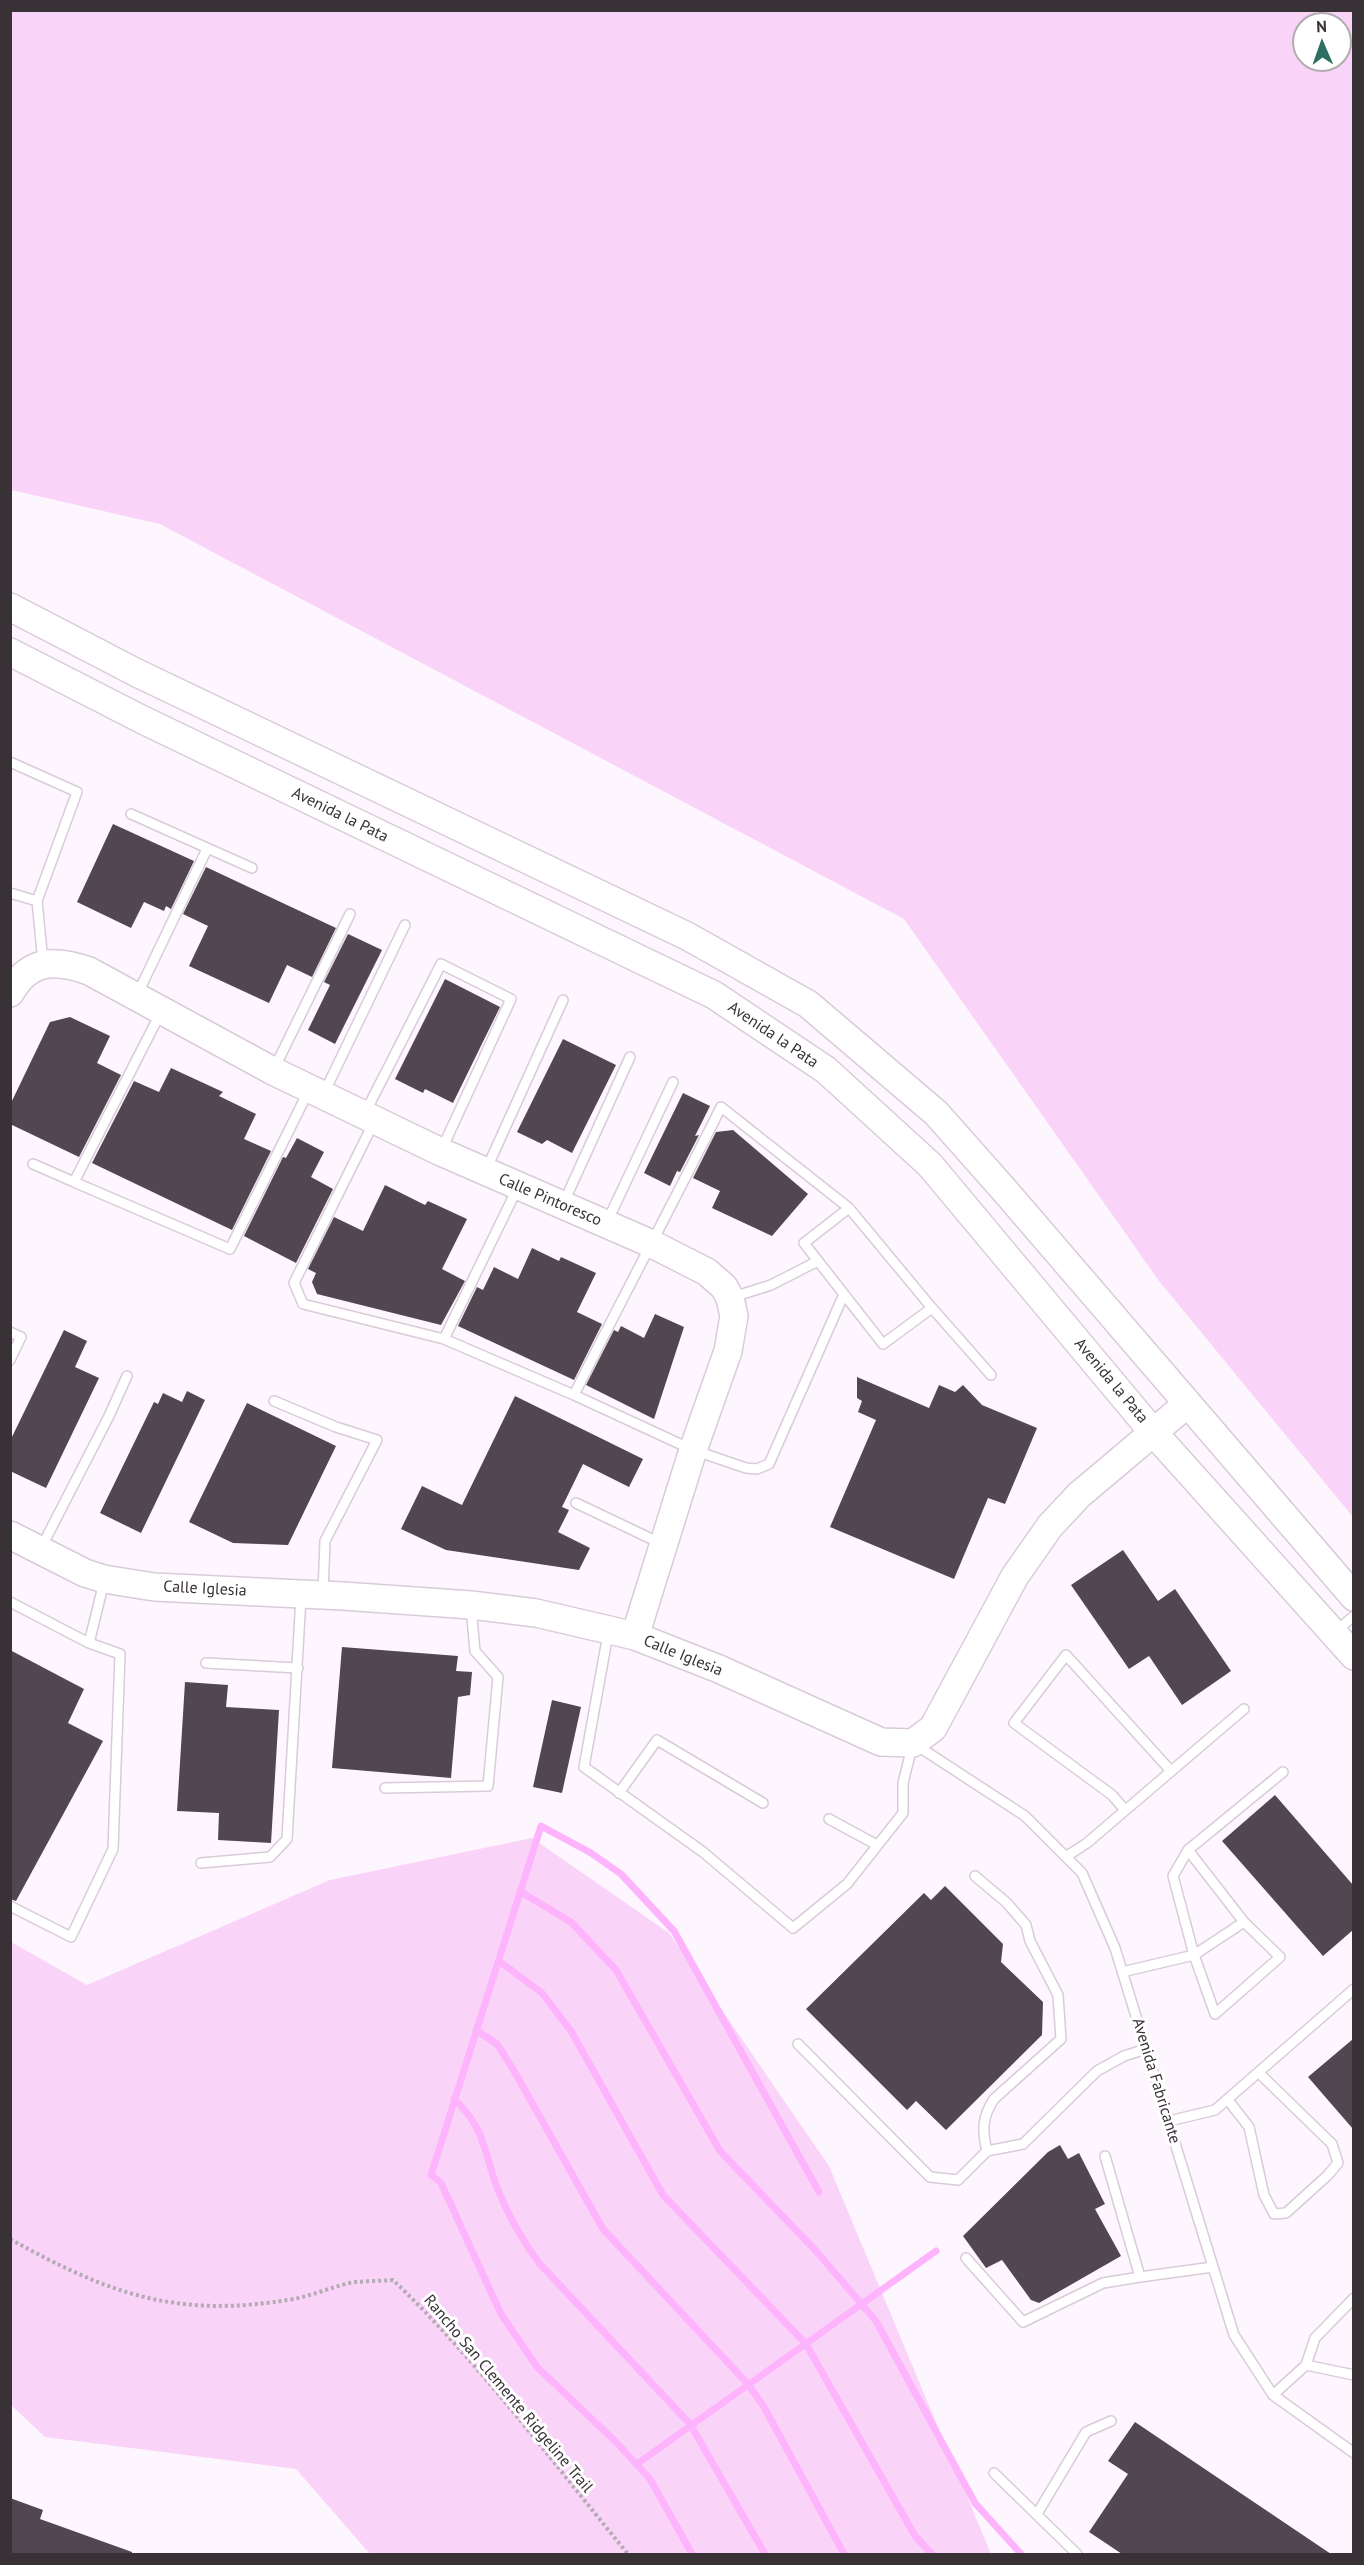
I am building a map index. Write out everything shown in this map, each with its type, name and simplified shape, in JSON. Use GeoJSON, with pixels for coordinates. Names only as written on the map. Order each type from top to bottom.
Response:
{"type":"FeatureCollection","features":[{"type":"Feature","properties":{"kind":"main road"},"geometry":{"type":"LineString","coordinates":[[10,607],[147,678],[687,936],[808,1004],[936,1113],[1353,1597]]}},
{"type":"Feature","properties":{"kind":"main road","name":"Avenida la Pata"},"geometry":{"type":"LineString","coordinates":[[10,652],[143,720],[714,995],[826,1070],[930,1165],[1153,1431],[1344,1624],[1353,1656]]}},
{"type":"Feature","properties":{"kind":"main road","name":"Calle Pintoresco"},"geometry":{"type":"LineString","coordinates":[[43,964],[67,963],[89,970],[273,1071],[441,1152],[652,1244],[707,1272],[724,1287],[730,1298]]}},
{"type":"Feature","properties":{"kind":"main road"},"geometry":{"type":"LineString","coordinates":[[10,993],[18,980],[43,964]]}},
{"type":"Feature","properties":{"kind":"main road"},"geometry":{"type":"LineString","coordinates":[[635,1636],[732,1334],[734,1316],[730,1298]]}},
{"type":"Feature","properties":{"kind":"main road"},"geometry":{"type":"LineString","coordinates":[[912,1743],[933,1728],[1034,1545],[1079,1495],[1187,1404]]}},
{"type":"Feature","properties":{"kind":"main road","name":"Calle Iglesia"},"geometry":{"type":"LineString","coordinates":[[10,1535],[85,1573],[104,1579],[154,1587],[312,1594],[471,1605],[536,1613],[609,1629],[635,1636],[719,1669],[881,1742],[912,1743]]}},
{"type":"Feature","properties":{"kind":"lane"},"geometry":{"type":"LineString","coordinates":[[10,762],[77,792],[37,901],[43,964]]}},
{"type":"Feature","properties":{"kind":"lane"},"geometry":{"type":"LineString","coordinates":[[130,814],[252,868]]}},
{"type":"Feature","properties":{"kind":"lane"},"geometry":{"type":"LineString","coordinates":[[136,995],[207,849]]}},
{"type":"Feature","properties":{"kind":"lane"},"geometry":{"type":"LineString","coordinates":[[10,893],[37,901]]}},
{"type":"Feature","properties":{"kind":"lane"},"geometry":{"type":"LineString","coordinates":[[273,1071],[351,914]]}},
{"type":"Feature","properties":{"kind":"lane"},"geometry":{"type":"LineString","coordinates":[[33,1164],[230,1249],[405,925]]}},
{"type":"Feature","properties":{"kind":"lane"},"geometry":{"type":"LineString","coordinates":[[441,1152],[511,999],[441,964],[294,1282],[303,1304],[444,1339],[693,1450],[746,1468],[756,1469],[769,1464],[844,1294]]}},
{"type":"Feature","properties":{"kind":"lane"},"geometry":{"type":"LineString","coordinates":[[485,1172],[563,1000]]}},
{"type":"Feature","properties":{"kind":"lane"},"geometry":{"type":"LineString","coordinates":[[74,1182],[162,1009]]}},
{"type":"Feature","properties":{"kind":"lane"},"geometry":{"type":"LineString","coordinates":[[563,1205],[630,1057]]}},
{"type":"Feature","properties":{"kind":"lane"},"geometry":{"type":"LineString","coordinates":[[606,1224],[673,1082]]}},
{"type":"Feature","properties":{"kind":"lane"},"geometry":{"type":"LineString","coordinates":[[574,1395],[721,1107],[849,1208],[991,1375]]}},
{"type":"Feature","properties":{"kind":"lane"},"geometry":{"type":"LineString","coordinates":[[444,1339],[518,1186]]}},
{"type":"Feature","properties":{"kind":"lane"},"geometry":{"type":"LineString","coordinates":[[849,1208],[804,1242],[883,1344],[932,1308]]}},
{"type":"Feature","properties":{"kind":"lane"},"geometry":{"type":"LineString","coordinates":[[730,1298],[771,1285],[818,1261]]}},
{"type":"Feature","properties":{"kind":"lane"},"geometry":{"type":"LineString","coordinates":[[10,1332],[21,1336],[10,1360]]}},
{"type":"Feature","properties":{"kind":"lane"},"geometry":{"type":"LineString","coordinates":[[40,1550],[110,1416],[127,1376]]}},
{"type":"Feature","properties":{"kind":"lane"},"geometry":{"type":"LineString","coordinates":[[201,1863],[270,1857],[288,1839],[298,1668],[312,1594],[325,1542],[377,1440],[336,1427],[274,1401]]}},
{"type":"Feature","properties":{"kind":"lane"},"geometry":{"type":"LineString","coordinates":[[576,1503],[663,1544]]}},
{"type":"Feature","properties":{"kind":"lane"},"geometry":{"type":"LineString","coordinates":[[89,1643],[104,1579]]}},
{"type":"Feature","properties":{"kind":"lane"},"geometry":{"type":"LineString","coordinates":[[10,1602],[89,1643],[120,1654],[113,1849],[70,1937],[10,1906]]}},
{"type":"Feature","properties":{"kind":"lane"},"geometry":{"type":"LineString","coordinates":[[385,1788],[488,1786],[498,1677],[475,1651],[471,1605]]}},
{"type":"Feature","properties":{"kind":"lane"},"geometry":{"type":"LineString","coordinates":[[609,1629],[584,1767],[703,1852],[793,1928],[847,1884],[903,1813],[903,1783],[912,1743]]}},
{"type":"Feature","properties":{"kind":"lane"},"geometry":{"type":"LineString","coordinates":[[1125,1810],[1112,1794],[1014,1723],[1066,1655],[1171,1771]]}},
{"type":"Feature","properties":{"kind":"lane"},"geometry":{"type":"LineString","coordinates":[[206,1663],[298,1668]]}},
{"type":"Feature","properties":{"kind":"lane"},"geometry":{"type":"LineString","coordinates":[[1066,1856],[1087,1843],[1244,1709]]}},
{"type":"Feature","properties":{"kind":"lane"},"geometry":{"type":"LineString","coordinates":[[619,1793],[657,1740],[763,1803]]}},
{"type":"Feature","properties":{"kind":"lane","name":"Avenida Fabricante"},"geometry":{"type":"LineString","coordinates":[[912,1743],[1025,1816],[1082,1873],[1115,1948],[1234,2335],[1273,2395],[1353,2453]]}},
{"type":"Feature","properties":{"kind":"lane"},"geometry":{"type":"LineString","coordinates":[[1188,1850],[1244,1922],[1280,1957],[1215,2014],[1194,1955],[1173,1876],[1188,1850],[1283,1772]]}},
{"type":"Feature","properties":{"kind":"lane"},"geometry":{"type":"LineString","coordinates":[[829,1819],[877,1845]]}},
{"type":"Feature","properties":{"kind":"lane"},"geometry":{"type":"LineString","coordinates":[[975,1876],[1006,1903],[1026,1925],[1030,1941],[1058,1995],[1061,2015],[1061,2039],[1001,2092],[987,2110],[982,2130],[987,2151]]}},
{"type":"Feature","properties":{"kind":"lane"},"geometry":{"type":"LineString","coordinates":[[1122,1972],[1194,1955],[1244,1922]]}},
{"type":"Feature","properties":{"kind":"lane"},"geometry":{"type":"LineString","coordinates":[[1169,2121],[1215,2110],[1259,2073],[1294,2038],[1353,1989]]}},
{"type":"Feature","properties":{"kind":"lane"},"geometry":{"type":"LineString","coordinates":[[798,2044],[930,2177],[958,2180],[987,2151],[1023,2144],[1097,2071],[1124,2056],[1146,2049]]}},
{"type":"Feature","properties":{"kind":"lane"},"geometry":{"type":"LineString","coordinates":[[1228,2100],[1249,2127],[1264,2195],[1274,2214],[1286,2213],[1338,2163],[1332,2144],[1259,2073]]}},
{"type":"Feature","properties":{"kind":"lane"},"geometry":{"type":"LineString","coordinates":[[1105,2156],[1140,2277]]}},
{"type":"Feature","properties":{"kind":"lane"},"geometry":{"type":"LineString","coordinates":[[966,2258],[1023,2322],[1103,2283],[1214,2267]]}},
{"type":"Feature","properties":{"kind":"lane"},"geometry":{"type":"LineString","coordinates":[[1273,2395],[1306,2365],[1315,2338],[1353,2298]]}},
{"type":"Feature","properties":{"kind":"lane"},"geometry":{"type":"LineString","coordinates":[[1306,2365],[1353,2376]]}},
{"type":"Feature","properties":{"kind":"lane"},"geometry":{"type":"LineString","coordinates":[[1037,2514],[1086,2432],[1111,2421]]}},
{"type":"Feature","properties":{"kind":"lane"},"geometry":{"type":"LineString","coordinates":[[994,2473],[1077,2554]]}},
{"type":"Feature","properties":{"kind":"path","name":"Rancho San Clemente Ridgeline Trail"},"geometry":{"type":"LineString","coordinates":[[10,2240],[65,2270],[119,2292],[174,2305],[232,2307],[295,2299],[355,2283],[393,2280],[425,2312],[482,2377],[628,2554]]}},
{"type":"Feature","properties":{"kind":"shaded area"},"geometry":{"type":"Polygon","coordinates":[[[11,10],[1353,11],[1353,1517],[1159,1281],[904,919],[160,524],[11,490],[11,10]]]}},
{"type":"Feature","properties":{"kind":"shaded area"},"geometry":{"type":"Polygon","coordinates":[[[532,1838],[669,1933],[829,2166],[991,2554],[370,2554],[296,2469],[45,2437],[11,2405],[11,1942],[87,1985],[330,1880],[532,1838]]]}},
{"type":"Feature","properties":{"kind":"building"},"geometry":{"type":"Polygon","coordinates":[[[113,824],[194,861],[171,909],[166,906],[164,911],[144,902],[131,928],[77,902],[113,824]]]}},
{"type":"Feature","properties":{"kind":"building"},"geometry":{"type":"Polygon","coordinates":[[[206,867],[336,928],[312,977],[287,965],[269,1003],[189,966],[208,926],[183,914],[206,867]]]}},
{"type":"Feature","properties":{"kind":"building"},"geometry":{"type":"Polygon","coordinates":[[[348,934],[382,950],[335,1044],[308,1030],[330,985],[324,982],[348,934]]]}},
{"type":"Feature","properties":{"kind":"building"},"geometry":{"type":"Polygon","coordinates":[[[445,979],[500,1007],[453,1103],[425,1089],[423,1093],[395,1079],[445,979]]]}},
{"type":"Feature","properties":{"kind":"building"},"geometry":{"type":"Polygon","coordinates":[[[70,1017],[110,1036],[97,1063],[121,1075],[79,1157],[10,1124],[10,1105],[50,1022],[70,1017]]]}},
{"type":"Feature","properties":{"kind":"building"},"geometry":{"type":"Polygon","coordinates":[[[563,1039],[616,1065],[572,1153],[547,1140],[542,1144],[517,1132],[563,1039]]]}},
{"type":"Feature","properties":{"kind":"building"},"geometry":{"type":"Polygon","coordinates":[[[171,1068],[223,1092],[219,1096],[256,1114],[244,1139],[271,1151],[232,1230],[92,1163],[134,1081],[159,1092],[171,1068]]]}},
{"type":"Feature","properties":{"kind":"building"},"geometry":{"type":"Polygon","coordinates":[[[683,1093],[710,1106],[695,1136],[699,1135],[670,1186],[644,1173],[683,1093]]]}},
{"type":"Feature","properties":{"kind":"building"},"geometry":{"type":"Polygon","coordinates":[[[733,1130],[808,1194],[772,1236],[712,1208],[720,1191],[693,1178],[716,1132],[733,1130]]]}},
{"type":"Feature","properties":{"kind":"building"},"geometry":{"type":"Polygon","coordinates":[[[297,1138],[324,1152],[311,1177],[333,1189],[296,1263],[244,1236],[283,1157],[286,1158],[297,1138]]]}},
{"type":"Feature","properties":{"kind":"building"},"geometry":{"type":"Polygon","coordinates":[[[385,1185],[425,1205],[428,1201],[467,1219],[442,1269],[465,1281],[441,1325],[317,1294],[312,1282],[316,1273],[308,1269],[334,1217],[363,1231],[385,1185]]]}},
{"type":"Feature","properties":{"kind":"building"},"geometry":{"type":"Polygon","coordinates":[[[532,1248],[559,1261],[561,1257],[596,1273],[577,1312],[602,1324],[574,1380],[458,1326],[477,1287],[483,1290],[494,1267],[518,1279],[532,1248]]]}},
{"type":"Feature","properties":{"kind":"building"},"geometry":{"type":"Polygon","coordinates":[[[655,1314],[684,1327],[654,1419],[586,1385],[614,1330],[618,1332],[621,1326],[644,1338],[655,1314]]]}},
{"type":"Feature","properties":{"kind":"building"},"geometry":{"type":"Polygon","coordinates":[[[64,1330],[87,1341],[75,1367],[99,1378],[46,1488],[10,1471],[10,1441],[64,1330]]]}},
{"type":"Feature","properties":{"kind":"building"},"geometry":{"type":"Polygon","coordinates":[[[857,1377],[929,1408],[939,1385],[955,1392],[963,1385],[982,1405],[1037,1428],[1005,1504],[988,1498],[954,1579],[830,1527],[876,1420],[858,1412],[862,1401],[857,1398],[857,1377]]]}},
{"type":"Feature","properties":{"kind":"building"},"geometry":{"type":"Polygon","coordinates":[[[187,1391],[205,1400],[141,1533],[100,1513],[154,1402],[158,1404],[163,1393],[182,1402],[187,1391]]]}},
{"type":"Feature","properties":{"kind":"building"},"geometry":{"type":"Polygon","coordinates":[[[515,1396],[643,1459],[629,1487],[583,1464],[562,1507],[569,1510],[558,1532],[590,1548],[579,1570],[446,1550],[401,1529],[422,1486],[462,1505],[515,1396]]]}},
{"type":"Feature","properties":{"kind":"building"},"geometry":{"type":"Polygon","coordinates":[[[247,1403],[336,1446],[288,1545],[233,1543],[189,1522],[247,1403]]]}},
{"type":"Feature","properties":{"kind":"building"},"geometry":{"type":"Polygon","coordinates":[[[1123,1550],[1158,1601],[1175,1589],[1231,1671],[1182,1705],[1149,1656],[1129,1669],[1071,1585],[1123,1550]]]}},
{"type":"Feature","properties":{"kind":"building"},"geometry":{"type":"Polygon","coordinates":[[[342,1647],[458,1656],[456,1671],[472,1672],[470,1695],[458,1697],[451,1778],[332,1768],[342,1647]]]}},
{"type":"Feature","properties":{"kind":"building"},"geometry":{"type":"Polygon","coordinates":[[[10,1650],[84,1689],[68,1723],[103,1741],[16,1901],[10,1899],[10,1650]]]}},
{"type":"Feature","properties":{"kind":"building"},"geometry":{"type":"Polygon","coordinates":[[[185,1682],[228,1685],[226,1707],[279,1710],[271,1843],[218,1840],[219,1813],[177,1811],[185,1682]]]}},
{"type":"Feature","properties":{"kind":"building"},"geometry":{"type":"Polygon","coordinates":[[[552,1700],[581,1707],[562,1793],[533,1787],[552,1700]]]}},
{"type":"Feature","properties":{"kind":"building"},"geometry":{"type":"Polygon","coordinates":[[[1275,1795],[1353,1885],[1353,1930],[1323,1956],[1222,1841],[1275,1795]]]}},
{"type":"Feature","properties":{"kind":"building"},"geometry":{"type":"Polygon","coordinates":[[[945,1886],[1003,1944],[1001,1962],[1043,2002],[1042,2035],[946,2130],[916,2101],[907,2110],[806,2009],[924,1893],[931,1900],[945,1886]]]}},
{"type":"Feature","properties":{"kind":"building"},"geometry":{"type":"Polygon","coordinates":[[[1353,2039],[1353,2129],[1308,2077],[1353,2039]]]}},
{"type":"Feature","properties":{"kind":"building"},"geometry":{"type":"Polygon","coordinates":[[[1060,2145],[1068,2159],[1079,2153],[1105,2204],[1095,2209],[1121,2256],[1039,2303],[1031,2300],[1002,2260],[986,2268],[963,2236],[1048,2152],[1060,2145]]]}},
{"type":"Feature","properties":{"kind":"building"},"geometry":{"type":"Polygon","coordinates":[[[1135,2422],[1331,2554],[1122,2554],[1089,2532],[1128,2474],[1108,2461],[1135,2422]]]}},
{"type":"Feature","properties":{"kind":"building"},"geometry":{"type":"Polygon","coordinates":[[[10,2498],[43,2510],[40,2519],[132,2552],[132,2554],[10,2554],[10,2498]]]}},
{"type":"Feature","properties":{"kind":"waterway"},"geometry":{"type":"LineString","coordinates":[[692,2554],[650,2479],[615,2441],[537,2367],[501,2314],[441,2183],[431,2175],[541,1826],[591,1853],[621,1874],[674,1931],[819,2192]]}},
{"type":"Feature","properties":{"kind":"waterway"},"geometry":{"type":"LineString","coordinates":[[521,1892],[571,1922],[616,1970],[720,2151],[817,2252],[876,2321],[975,2503],[1021,2554]]}},
{"type":"Feature","properties":{"kind":"waterway"},"geometry":{"type":"LineString","coordinates":[[499,1961],[542,1993],[571,2031],[663,2195],[806,2344],[915,2536],[932,2554]]}},
{"type":"Feature","properties":{"kind":"waterway"},"geometry":{"type":"LineString","coordinates":[[476,2030],[497,2044],[513,2069],[603,2229],[748,2384],[764,2407],[844,2554]]}},
{"type":"Feature","properties":{"kind":"waterway"},"geometry":{"type":"LineString","coordinates":[[454,2099],[465,2110],[478,2131],[502,2200],[516,2228],[539,2263],[690,2424],[765,2554]]}},
{"type":"Feature","properties":{"kind":"waterway"},"geometry":{"type":"LineString","coordinates":[[637,2464],[936,2251]]}}]}
